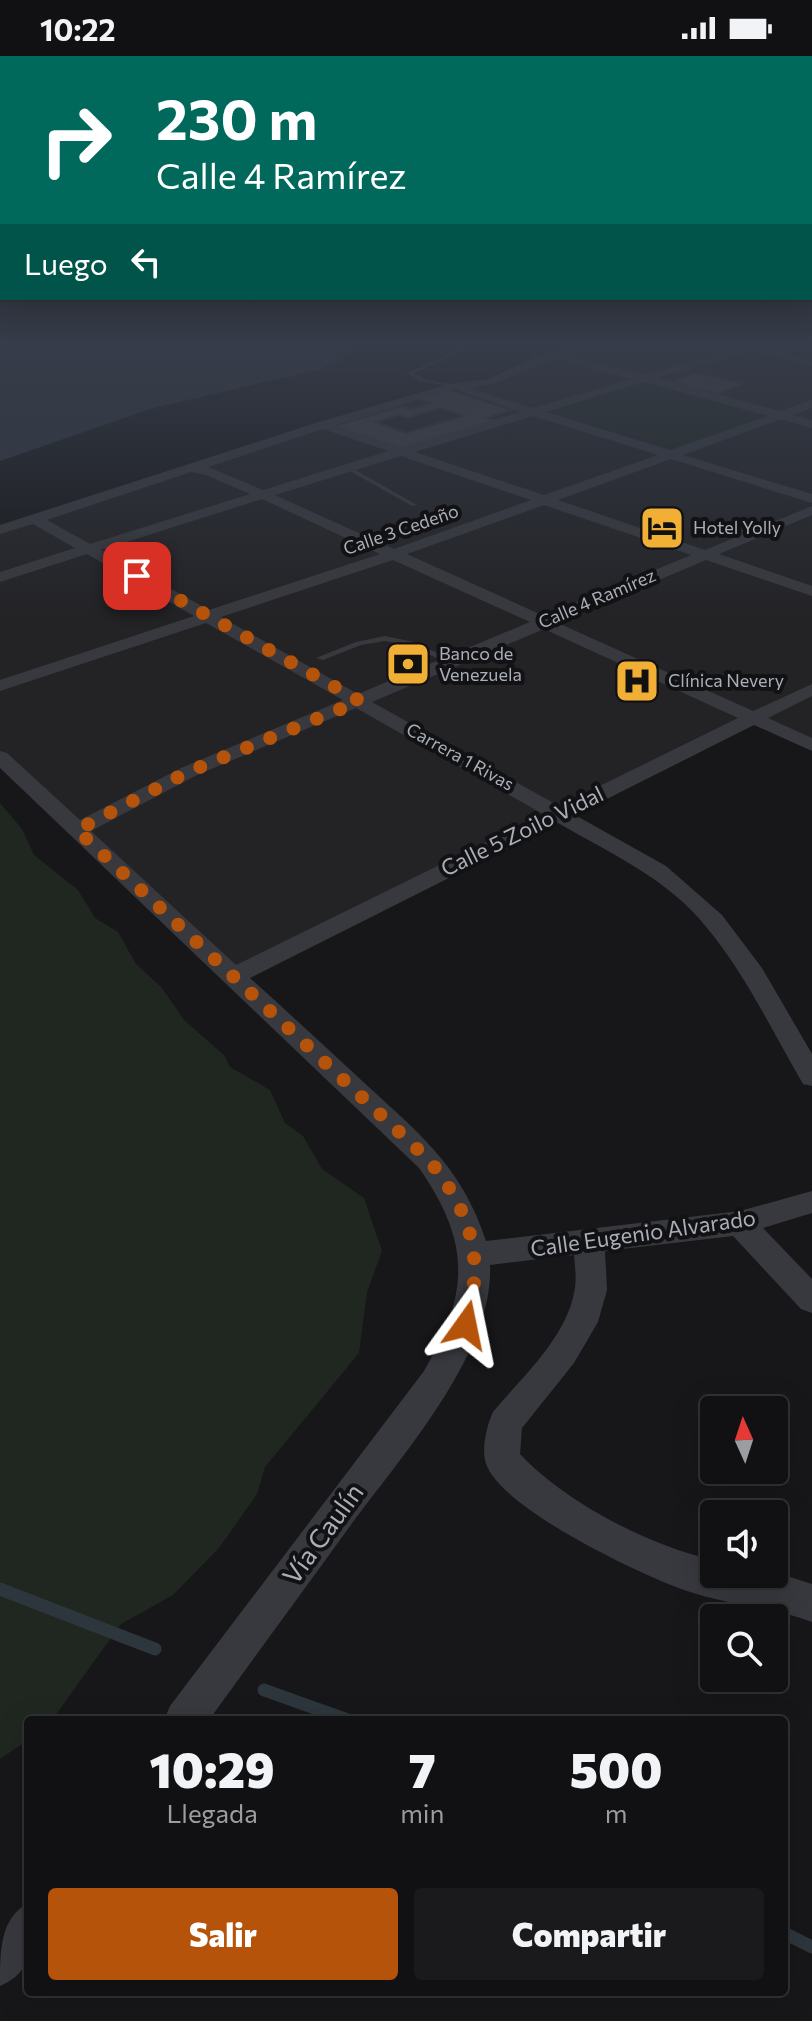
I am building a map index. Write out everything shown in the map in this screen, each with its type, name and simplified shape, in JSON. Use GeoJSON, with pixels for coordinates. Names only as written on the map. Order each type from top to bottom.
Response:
{"type":"FeatureCollection","features":[{"type":"Feature","properties":{"kind":"street"},"geometry":{"type":"LineString","coordinates":[[0,530],[293,435]]}},
{"type":"Feature","properties":{"kind":"street"},"geometry":{"type":"LineString","coordinates":[[350,435],[812,591]]}},
{"type":"Feature","properties":{"kind":"street"},"geometry":{"type":"LineString","coordinates":[[0,577],[464,435]]}},
{"type":"Feature","properties":{"kind":"street"},"geometry":{"type":"LineString","coordinates":[[605,435],[812,499]]}},
{"type":"Feature","properties":{"kind":"street","name":"Calle 3 Cedeño"},"geometry":{"type":"LineString","coordinates":[[0,686],[394,554],[728,435]]}},
{"type":"Feature","properties":{"kind":"street"},"geometry":{"type":"LineString","coordinates":[[189,468],[209,471],[264,495],[812,745]]}},
{"type":"Feature","properties":{"kind":"street","name":"Calle 4 Ramírez"},"geometry":{"type":"LineString","coordinates":[[77,830],[188,772],[541,621],[812,510]]}},
{"type":"Feature","properties":{"kind":"street","name":"Carrera 1 Rivas"},"geometry":{"type":"LineString","coordinates":[[35,519],[658,871],[714,920],[753,974],[812,1077]]}},
{"type":"Feature","properties":{"kind":"street","name":"Calle 5 Zoilo Vidal"},"geometry":{"type":"LineString","coordinates":[[234,976],[812,689]]}},
{"type":"Feature","properties":{"kind":"street","name":"Vía Caulín"},"geometry":{"type":"LineString","coordinates":[[0,757],[429,1160],[453,1189],[463,1210],[473,1255],[475,1280],[472,1302],[458,1346],[408,1419],[187,1716]]}},
{"type":"Feature","properties":{"kind":"street","name":"Calle Eugenio Alvarado"},"geometry":{"type":"LineString","coordinates":[[473,1255],[740,1223],[812,1202]]}},
{"type":"Feature","properties":{"kind":"street"},"geometry":{"type":"LineString","coordinates":[[740,1223],[812,1300]]}},
{"type":"Feature","properties":{"kind":"street"},"geometry":{"type":"LineString","coordinates":[[589,1242],[591,1290],[582,1322],[562,1353],[505,1423],[502,1459],[527,1487],[608,1538],[689,1573],[791,1595],[812,1603]]}},
{"type":"Feature","properties":{"kind":"street"},"geometry":{"type":"LineString","coordinates":[[0,1963],[24,1931]]}},
{"type":"Feature","properties":{"kind":"lane"},"geometry":{"type":"LineString","coordinates":[[350,469],[414,505]]}},
{"type":"Feature","properties":{"kind":"lane"},"geometry":{"type":"LineString","coordinates":[[320,658],[375,637],[389,636],[450,661]]}},
{"type":"Feature","properties":{"kind":"shaded area"},"geometry":{"type":"Polygon","coordinates":[[[0,435],[76,435],[0,461],[0,435]]]}},
{"type":"Feature","properties":{"kind":"shaded area"},"geometry":{"type":"Polygon","coordinates":[[[300,435],[812,435],[812,745],[754,718],[235,977],[0,757],[0,530],[300,435]]]}},
{"type":"Feature","properties":{"kind":"shaded area"},"geometry":{"type":"Polygon","coordinates":[[[628,435],[730,435],[684,450],[628,435]]]}},
{"type":"Feature","properties":{"kind":"shaded area"},"geometry":{"type":"Polygon","coordinates":[[[0,803],[22,829],[34,855],[78,890],[95,918],[118,932],[136,964],[161,987],[185,1021],[224,1055],[230,1067],[270,1090],[285,1123],[303,1136],[322,1169],[364,1198],[382,1251],[367,1292],[359,1353],[265,1467],[257,1494],[219,1548],[173,1595],[121,1624],[55,1716],[24,1716],[24,1743],[0,1759],[0,803]]]}},
{"type":"Feature","properties":{"kind":"building"},"geometry":{"type":"Polygon","coordinates":[[[358,435],[455,435],[403,451],[358,435]]]}},
{"type":"Feature","properties":{"kind":"waterway"},"geometry":{"type":"LineString","coordinates":[[0,1589],[155,1649]]}},
{"type":"Feature","properties":{"kind":"waterway"},"geometry":{"type":"LineString","coordinates":[[264,1690],[337,1716]]}},
{"type":"Feature","properties":{"kind":"waterway"},"geometry":{"type":"LineString","coordinates":[[788,1935],[812,1947]]}},
{"type":"Feature","properties":{"kind":"place","name":"Hotel Yolly"},"geometry":{"type":"Point","coordinates":[662,528]}},
{"type":"Feature","properties":{"kind":"place","name":"Banco de Venezuela"},"geometry":{"type":"Point","coordinates":[408,664]}},
{"type":"Feature","properties":{"kind":"place","name":"Clínica Nevery"},"geometry":{"type":"Point","coordinates":[637,681]}},
{"type":"Feature","properties":{"kind":"route"},"geometry":{"type":"LineString","coordinates":[[137,576],[360,701],[188,772],[77,830],[429,1160],[453,1189],[469,1232],[475,1280],[466,1325]]}}]}
